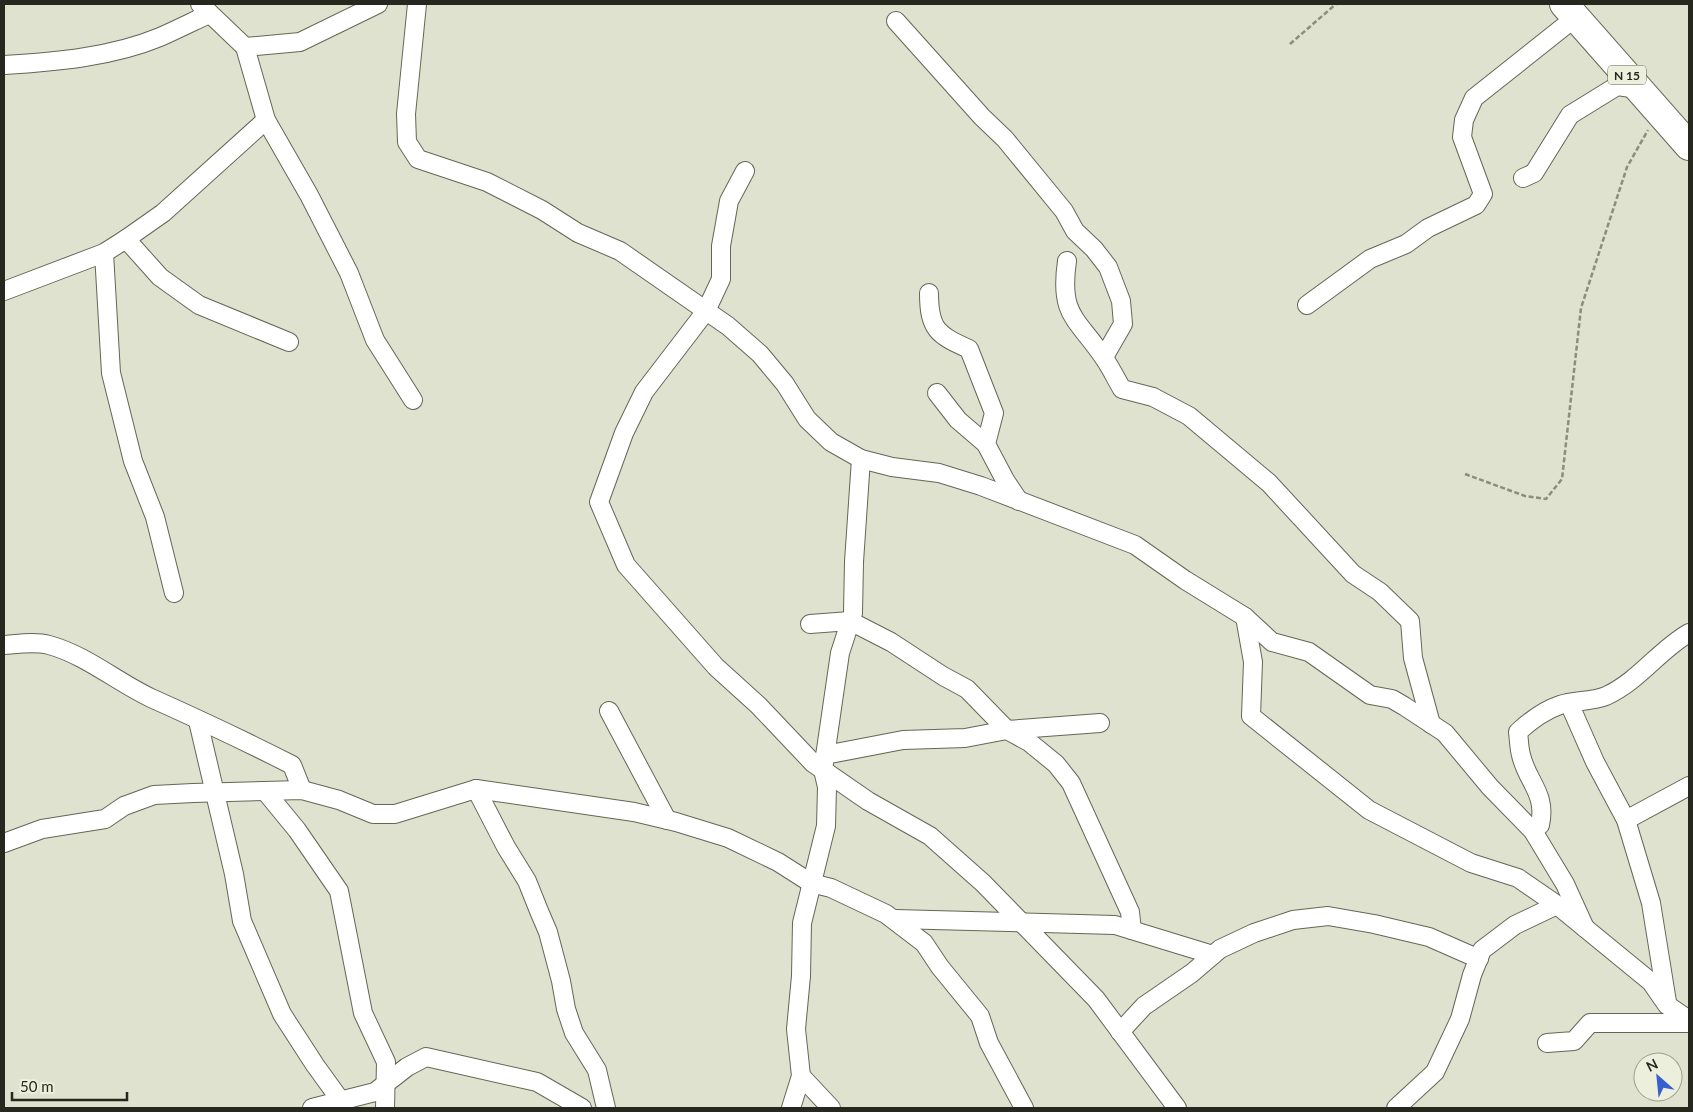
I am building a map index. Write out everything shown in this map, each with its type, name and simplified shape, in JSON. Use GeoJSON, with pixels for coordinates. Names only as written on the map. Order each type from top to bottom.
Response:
{"type":"FeatureCollection","features":[{"type":"Feature","properties":{"kind":"main road","name":"N 15"},"geometry":{"type":"LineString","coordinates":[[1570,10],[1689,146]]}},
{"type":"Feature","properties":{"kind":"street"},"geometry":{"type":"LineString","coordinates":[[245,47],[300,42],[378,4]]}},
{"type":"Feature","properties":{"kind":"street"},"geometry":{"type":"LineString","coordinates":[[417,4],[406,114],[407,142],[418,159],[487,182],[542,210],[578,233],[620,251],[728,326],[760,354],[785,384],[807,419],[831,442],[861,459],[892,467],[938,473],[1019,501],[1135,545],[1185,580],[1245,617],[1272,642],[1309,652],[1370,695],[1392,699],[1445,733],[1490,787],[1533,831],[1565,884],[1585,928]]}},
{"type":"Feature","properties":{"kind":"street"},"geometry":{"type":"LineString","coordinates":[[4,65],[40,63],[110,52],[159,38],[204,9],[245,47],[266,120],[309,195],[349,273],[375,340],[413,400]]}},
{"type":"Feature","properties":{"kind":"street"},"geometry":{"type":"LineString","coordinates":[[1307,305],[1370,258],[1406,244],[1428,228],[1476,206],[1483,194],[1462,137],[1464,120],[1474,98],[1570,10]]}},
{"type":"Feature","properties":{"kind":"street"},"geometry":{"type":"LineString","coordinates":[[896,21],[976,111],[1005,139],[1064,211],[1075,231],[1094,249],[1108,267],[1122,302],[1123,324],[1104,358]]}},
{"type":"Feature","properties":{"kind":"street"},"geometry":{"type":"LineString","coordinates":[[1523,178],[1534,173],[1570,115],[1617,86],[1639,89]]}},
{"type":"Feature","properties":{"kind":"street"},"geometry":{"type":"LineString","coordinates":[[4,291],[104,253],[126,239],[163,213],[266,120]]}},
{"type":"Feature","properties":{"kind":"street"},"geometry":{"type":"LineString","coordinates":[[745,171],[729,201],[721,246],[721,279],[706,311],[644,392],[624,432],[599,502],[626,565],[716,667],[758,705],[812,763],[824,762],[903,740],[965,738],[1007,730],[1100,723]]}},
{"type":"Feature","properties":{"kind":"street"},"geometry":{"type":"LineString","coordinates":[[126,239],[160,277],[199,305],[289,342]]}},
{"type":"Feature","properties":{"kind":"street"},"geometry":{"type":"LineString","coordinates":[[104,253],[111,373],[133,461],[155,517],[174,594]]}},
{"type":"Feature","properties":{"kind":"street"},"geometry":{"type":"LineString","coordinates":[[1067,261],[1065,297],[1074,321],[1104,358],[1122,389],[1154,397],[1189,416],[1269,483],[1353,574],[1380,592],[1410,621],[1413,658],[1431,724]]}},
{"type":"Feature","properties":{"kind":"street"},"geometry":{"type":"LineString","coordinates":[[929,293],[929,314],[934,328],[946,339],[970,349],[987,393],[994,413],[986,444]]}},
{"type":"Feature","properties":{"kind":"street"},"geometry":{"type":"LineString","coordinates":[[937,393],[958,420],[986,444],[1005,480],[1019,501]]}},
{"type":"Feature","properties":{"kind":"street"},"geometry":{"type":"LineString","coordinates":[[791,1108],[801,1076],[796,1029],[801,976],[802,924],[826,826],[827,787],[824,762],[840,654],[853,613],[854,562],[861,459]]}},
{"type":"Feature","properties":{"kind":"street"},"geometry":{"type":"LineString","coordinates":[[1245,617],[1253,662],[1251,716],[1369,810],[1472,863],[1518,878],[1558,906],[1651,982],[1667,1004],[1689,1022]]}},
{"type":"Feature","properties":{"kind":"street"},"geometry":{"type":"LineString","coordinates":[[810,624],[850,621],[892,642],[942,676],[967,689],[1007,730],[1029,742],[1056,764],[1072,783],[1130,912],[1132,930]]}},
{"type":"Feature","properties":{"kind":"street"},"geometry":{"type":"LineString","coordinates":[[1533,831],[1540,825],[1543,811],[1535,784],[1521,756],[1518,732],[1532,720],[1561,704],[1606,696],[1640,675],[1689,633]]}},
{"type":"Feature","properties":{"kind":"street"},"geometry":{"type":"LineString","coordinates":[[4,645],[28,643],[49,645],[80,658],[198,721],[241,739],[292,765],[302,790]]}},
{"type":"Feature","properties":{"kind":"street"},"geometry":{"type":"LineString","coordinates":[[1570,703],[1594,762],[1626,820],[1651,903],[1667,1004]]}},
{"type":"Feature","properties":{"kind":"street"},"geometry":{"type":"LineString","coordinates":[[609,712],[667,820]]}},
{"type":"Feature","properties":{"kind":"street"},"geometry":{"type":"LineString","coordinates":[[198,721],[213,793],[234,874],[242,921],[264,976],[282,1014],[315,1065],[342,1101]]}},
{"type":"Feature","properties":{"kind":"street"},"geometry":{"type":"LineString","coordinates":[[824,762],[868,801],[930,836],[983,883],[1096,999],[1178,1108]]}},
{"type":"Feature","properties":{"kind":"street"},"geometry":{"type":"LineString","coordinates":[[1626,820],[1689,786]]}},
{"type":"Feature","properties":{"kind":"street"},"geometry":{"type":"LineString","coordinates":[[476,789],[506,847],[527,881],[548,932],[561,981],[566,1009],[574,1033],[597,1070],[606,1108]]}},
{"type":"Feature","properties":{"kind":"street"},"geometry":{"type":"LineString","coordinates":[[4,843],[42,829],[105,819],[124,806],[154,795],[265,791],[302,790],[339,800],[373,814],[395,814],[476,789],[634,812],[667,820],[728,838],[778,862],[811,883],[831,888],[895,919],[924,943],[940,967],[980,1016],[989,1043],[1024,1108]]}},
{"type":"Feature","properties":{"kind":"street"},"geometry":{"type":"LineString","coordinates":[[265,791],[297,830],[339,891],[363,1013],[386,1062],[385,1108]]}},
{"type":"Feature","properties":{"kind":"street"},"geometry":{"type":"LineString","coordinates":[[1396,1108],[1435,1072],[1460,1019],[1482,950],[1515,925],[1558,906]]}},
{"type":"Feature","properties":{"kind":"street"},"geometry":{"type":"LineString","coordinates":[[1120,1032],[1144,1006],[1192,973],[1220,949],[1254,933],[1294,920],[1328,916],[1429,937],[1479,959]]}},
{"type":"Feature","properties":{"kind":"street"},"geometry":{"type":"LineString","coordinates":[[895,919],[1097,924],[1132,930],[1212,955]]}},
{"type":"Feature","properties":{"kind":"street"},"geometry":{"type":"LineString","coordinates":[[1547,1043],[1574,1041],[1590,1023],[1689,1022]]}},
{"type":"Feature","properties":{"kind":"street"},"geometry":{"type":"LineString","coordinates":[[312,1108],[375,1092],[407,1067],[426,1057],[537,1082],[582,1108]]}},
{"type":"Feature","properties":{"kind":"street"},"geometry":{"type":"LineString","coordinates":[[801,1076],[831,1108]]}},
{"type":"Feature","properties":{"kind":"path"},"geometry":{"type":"LineString","coordinates":[[1290,44],[1336,4]]}},
{"type":"Feature","properties":{"kind":"path"},"geometry":{"type":"LineString","coordinates":[[1465,474],[1525,496],[1546,499],[1562,479],[1581,308],[1627,167],[1658,111]]}}]}
